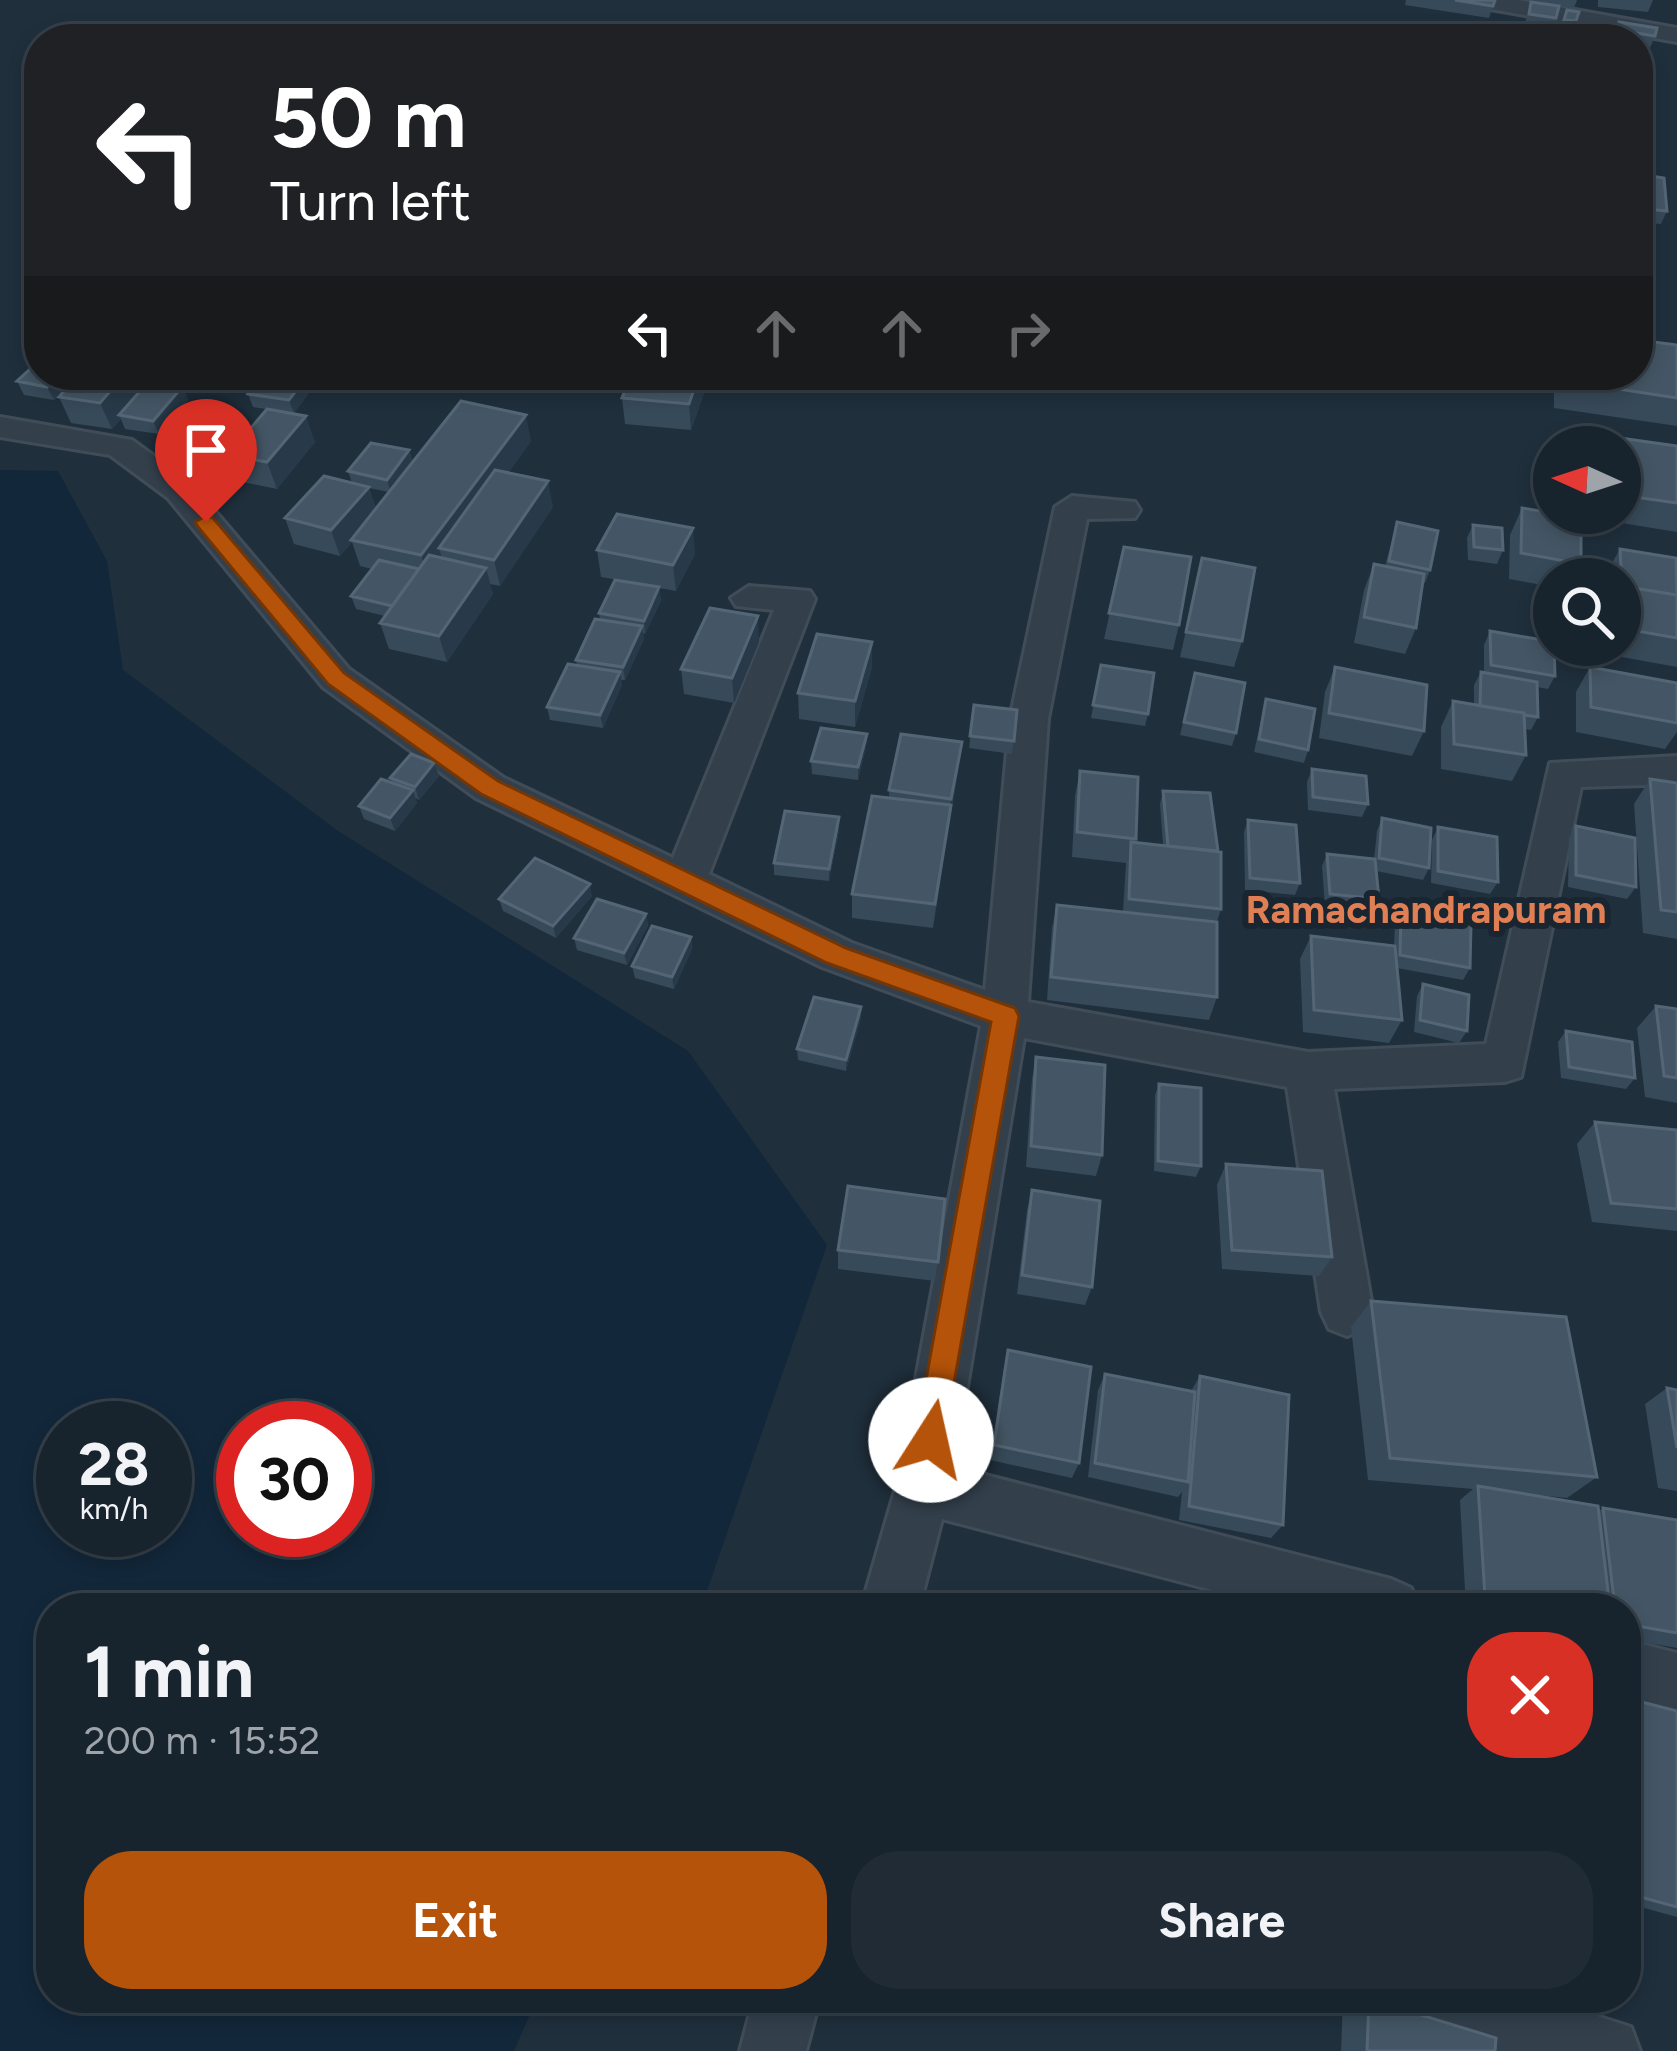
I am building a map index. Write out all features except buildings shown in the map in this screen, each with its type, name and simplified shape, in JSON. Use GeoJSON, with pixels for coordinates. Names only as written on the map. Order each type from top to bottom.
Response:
{"type":"FeatureCollection","features":[{"type":"Feature","properties":{"kind":"street"},"geometry":{"type":"LineString","coordinates":[[1479,0],[1615,24]]}},
{"type":"Feature","properties":{"kind":"street"},"geometry":{"type":"LineString","coordinates":[[0,427],[120,447],[180,491],[336,678],[490,788],[837,956],[1005,1016],[1308,1071],[1505,1063],[1564,773],[1677,770]]}},
{"type":"Feature","properties":{"kind":"street"},"geometry":{"type":"LineString","coordinates":[[894,1593],[922,1487],[1005,1016],[1030,719],[1072,507],[1123,510]]}},
{"type":"Feature","properties":{"kind":"street"},"geometry":{"type":"LineString","coordinates":[[686,881],[797,599],[748,598]]}},
{"type":"Feature","properties":{"kind":"street"},"geometry":{"type":"LineString","coordinates":[[1308,1071],[1347,1312]]}},
{"type":"Feature","properties":{"kind":"street"},"geometry":{"type":"LineString","coordinates":[[922,1487],[1333,1593]]}},
{"type":"Feature","properties":{"kind":"street"},"geometry":{"type":"LineString","coordinates":[[1641,1673],[1677,1682]]}},
{"type":"Feature","properties":{"kind":"street"},"geometry":{"type":"LineString","coordinates":[[773,2051],[783,2013]]}},
{"type":"Feature","properties":{"kind":"street"},"geometry":{"type":"LineString","coordinates":[[1480,2013],[1607,2051]]}},
{"type":"Feature","properties":{"kind":"water"},"geometry":{"type":"Polygon","coordinates":[[[0,470],[58,471],[107,561],[123,670],[338,831],[688,1051],[827,1245],[706,1593],[36,1593],[36,2013],[530,2013],[514,2051],[0,2051],[0,470]]]}},
{"type":"Feature","properties":{"kind":"district","name":"Ramachandrapuram"},"geometry":{"type":"Point","coordinates":[1426,909]}},
{"type":"Feature","properties":{"kind":"route"},"geometry":{"type":"LineString","coordinates":[[206,522],[336,678],[490,788],[837,956],[1005,1016],[931,1440]]}}]}
